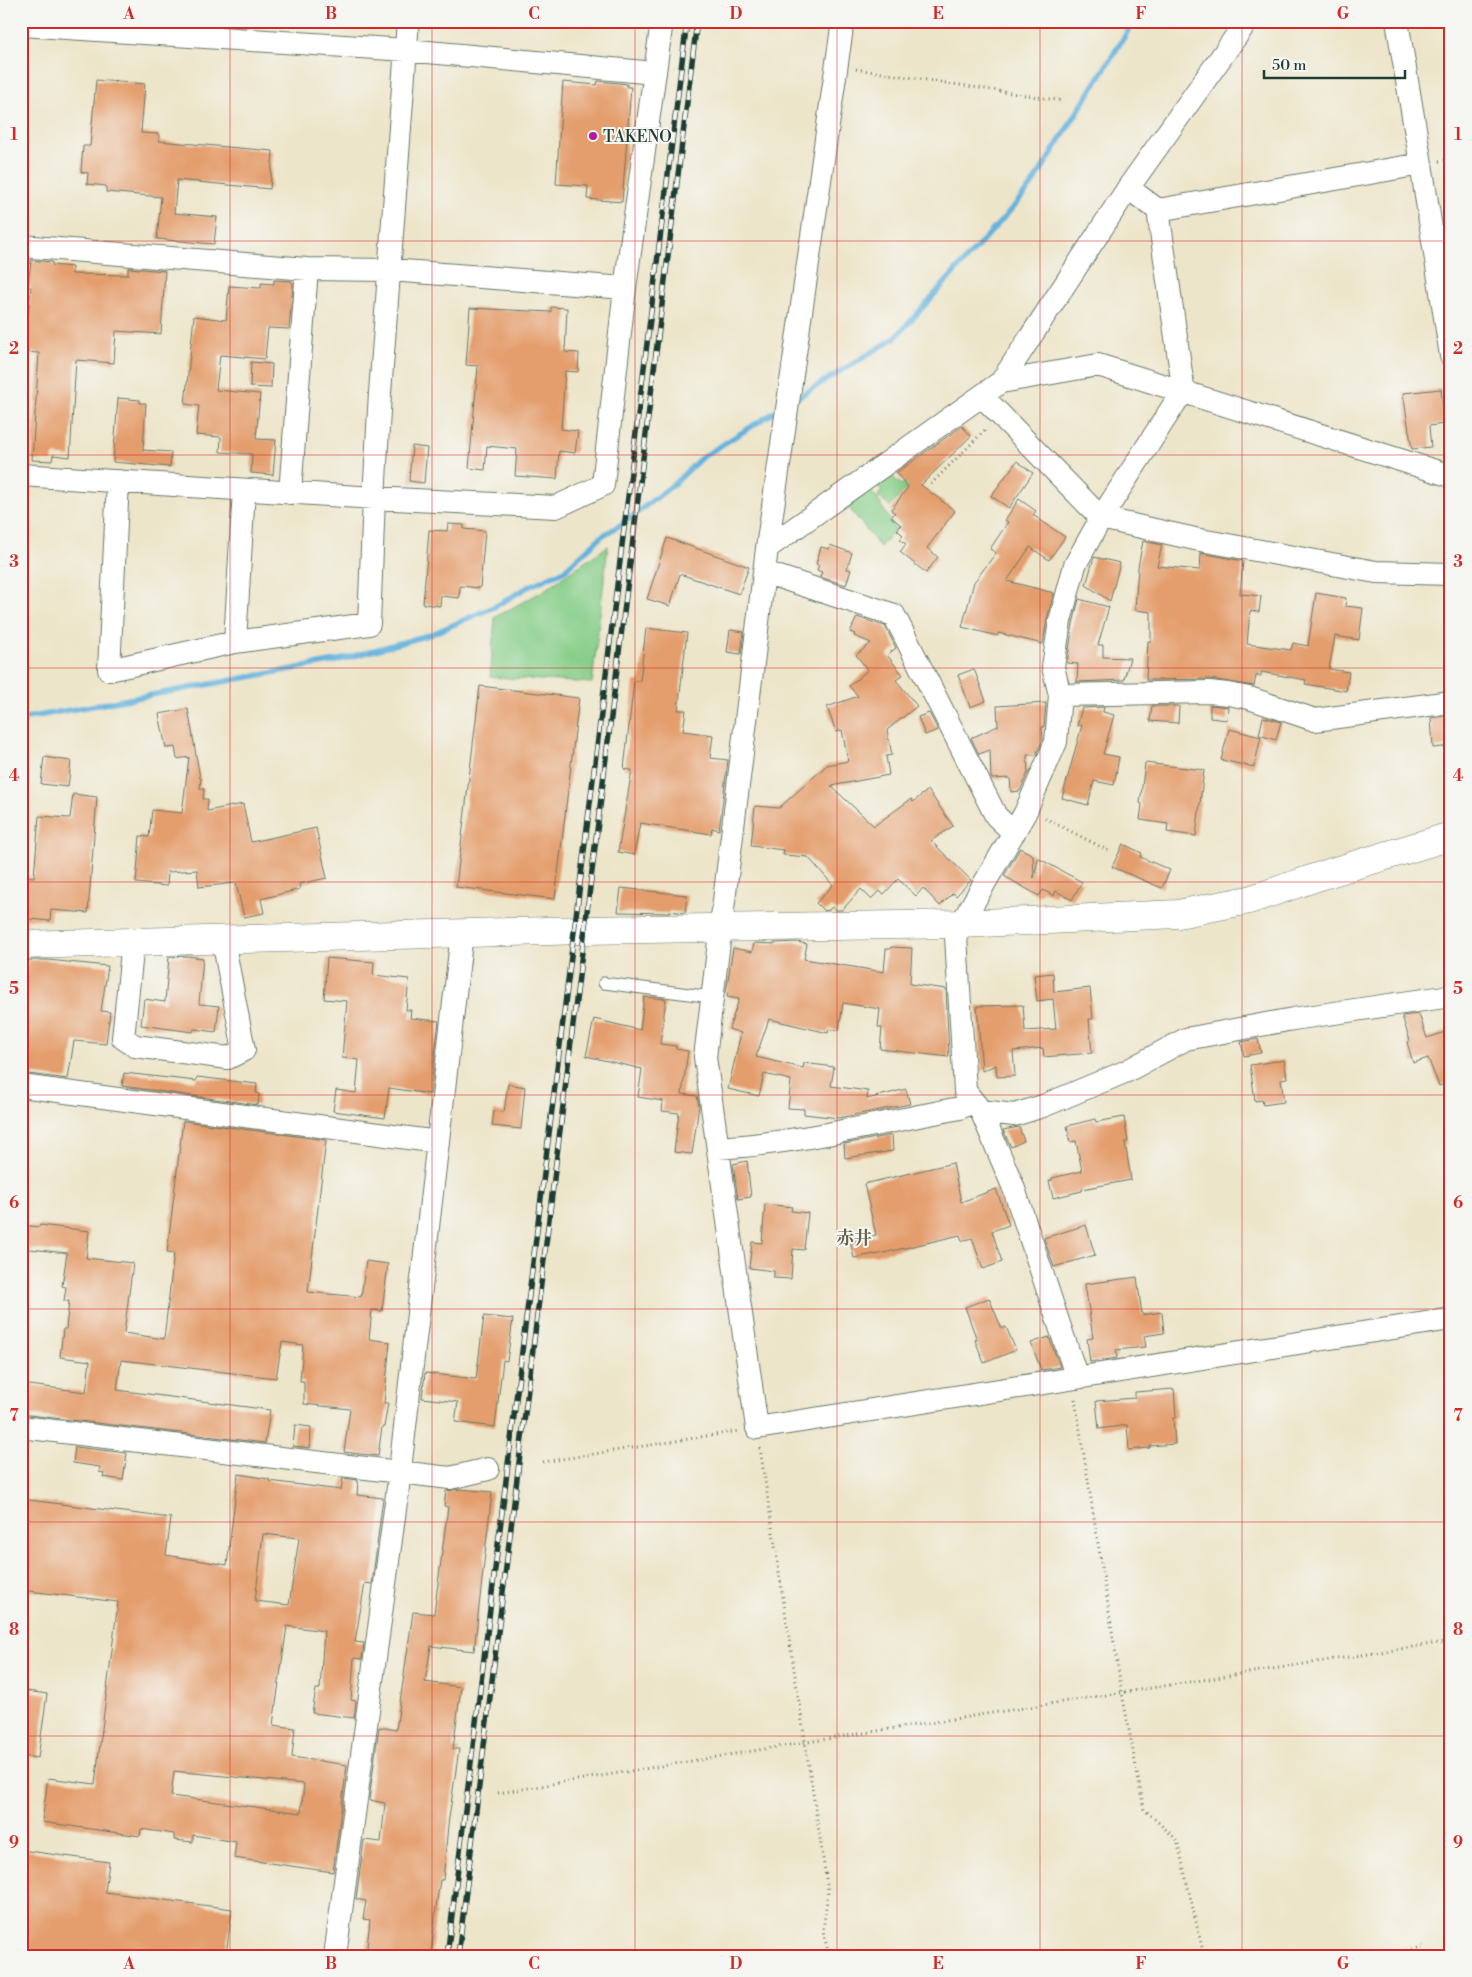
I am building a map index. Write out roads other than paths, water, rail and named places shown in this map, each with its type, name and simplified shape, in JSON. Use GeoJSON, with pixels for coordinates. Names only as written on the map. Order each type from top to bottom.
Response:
{"type":"FeatureCollection","features":[{"type":"Feature","properties":{"kind":"street"},"geometry":{"type":"LineString","coordinates":[[118,482],[109,670],[235,642],[369,624],[374,498],[408,21]]}},
{"type":"Feature","properties":{"kind":"street"},"geometry":{"type":"LineString","coordinates":[[21,475],[290,493],[556,507],[603,485],[625,288],[662,21]]}},
{"type":"Feature","properties":{"kind":"street"},"geometry":{"type":"LineString","coordinates":[[843,21],[767,548],[705,1057],[757,1428],[1451,1320]]}},
{"type":"Feature","properties":{"kind":"street"},"geometry":{"type":"LineString","coordinates":[[767,548],[1001,382],[1128,188],[1247,21]]}},
{"type":"Feature","properties":{"kind":"street"},"geometry":{"type":"LineString","coordinates":[[1397,21],[1451,356]]}},
{"type":"Feature","properties":{"kind":"street"},"geometry":{"type":"LineString","coordinates":[[21,25],[406,50],[655,72]]}},
{"type":"Feature","properties":{"kind":"street"},"geometry":{"type":"LineString","coordinates":[[1158,210],[1421,164]]}},
{"type":"Feature","properties":{"kind":"street"},"geometry":{"type":"LineString","coordinates":[[1128,188],[1158,210],[1184,394]]}},
{"type":"Feature","properties":{"kind":"street"},"geometry":{"type":"LineString","coordinates":[[21,246],[307,269],[390,270],[625,288]]}},
{"type":"Feature","properties":{"kind":"street"},"geometry":{"type":"LineString","coordinates":[[290,493],[307,269]]}},
{"type":"Feature","properties":{"kind":"street"},"geometry":{"type":"LineString","coordinates":[[1001,382],[1098,365],[1184,394],[1451,476]]}},
{"type":"Feature","properties":{"kind":"street"},"geometry":{"type":"LineString","coordinates":[[1072,1378],[1075,1372],[1013,1186],[977,1106],[965,1091],[956,936],[961,924],[1014,833],[1056,742],[1060,695],[1053,667],[1060,622],[1074,565],[1101,518],[1177,400],[1184,394]]}},
{"type":"Feature","properties":{"kind":"street"},"geometry":{"type":"LineString","coordinates":[[982,396],[1101,518],[1195,539],[1376,572],[1451,574]]}},
{"type":"Feature","properties":{"kind":"street"},"geometry":{"type":"LineString","coordinates":[[235,642],[244,490]]}},
{"type":"Feature","properties":{"kind":"street"},"geometry":{"type":"LineString","coordinates":[[764,572],[894,615],[996,816],[1014,833]]}},
{"type":"Feature","properties":{"kind":"street"},"geometry":{"type":"LineString","coordinates":[[1060,695],[1209,692],[1228,694],[1315,720],[1451,702]]}},
{"type":"Feature","properties":{"kind":"street"},"geometry":{"type":"LineString","coordinates":[[21,945],[462,933],[961,924],[1178,914],[1249,900],[1329,873],[1451,836]]}},
{"type":"Feature","properties":{"kind":"street"},"geometry":{"type":"LineString","coordinates":[[335,1956],[400,1472],[462,933]]}},
{"type":"Feature","properties":{"kind":"street"},"geometry":{"type":"LineString","coordinates":[[133,942],[123,1038],[135,1046],[228,1058],[244,1050],[223,940]]}},
{"type":"Feature","properties":{"kind":"street"},"geometry":{"type":"LineString","coordinates":[[718,1148],[746,1146],[977,1106],[1014,1115],[1043,1106],[1126,1071],[1186,1039],[1292,1019],[1451,996]]}},
{"type":"Feature","properties":{"kind":"street"},"geometry":{"type":"LineString","coordinates":[[21,1086],[438,1142]]}},
{"type":"Feature","properties":{"kind":"street"},"geometry":{"type":"LineString","coordinates":[[21,1426],[450,1478],[488,1469]]}},
{"type":"Feature","properties":{"kind":"lane"},"geometry":{"type":"LineString","coordinates":[[604,983],[712,998]]}},
{"type":"Feature","properties":{"kind":"waterway"},"geometry":{"type":"LineString","coordinates":[[795,399],[895,338],[1009,212],[1032,185],[1134,21]]}},
{"type":"Feature","properties":{"kind":"waterway"},"geometry":{"type":"LineString","coordinates":[[21,719],[336,661],[432,634],[496,606],[528,587],[565,570],[602,536],[622,524],[674,484],[701,458],[781,408]]}},
{"type":"Feature","properties":{"kind":"railway"},"geometry":{"type":"LineString","coordinates":[[447,1956],[687,21]]}},
{"type":"Feature","properties":{"kind":"railway"},"geometry":{"type":"LineString","coordinates":[[458,1956],[697,21]]}},
{"type":"Feature","properties":{"kind":"place","name":"TAKENO"},"geometry":{"type":"Point","coordinates":[593,136]}},
{"type":"Feature","properties":{"kind":"district","name":"赤井"},"geometry":{"type":"Point","coordinates":[854,1238]}}]}
